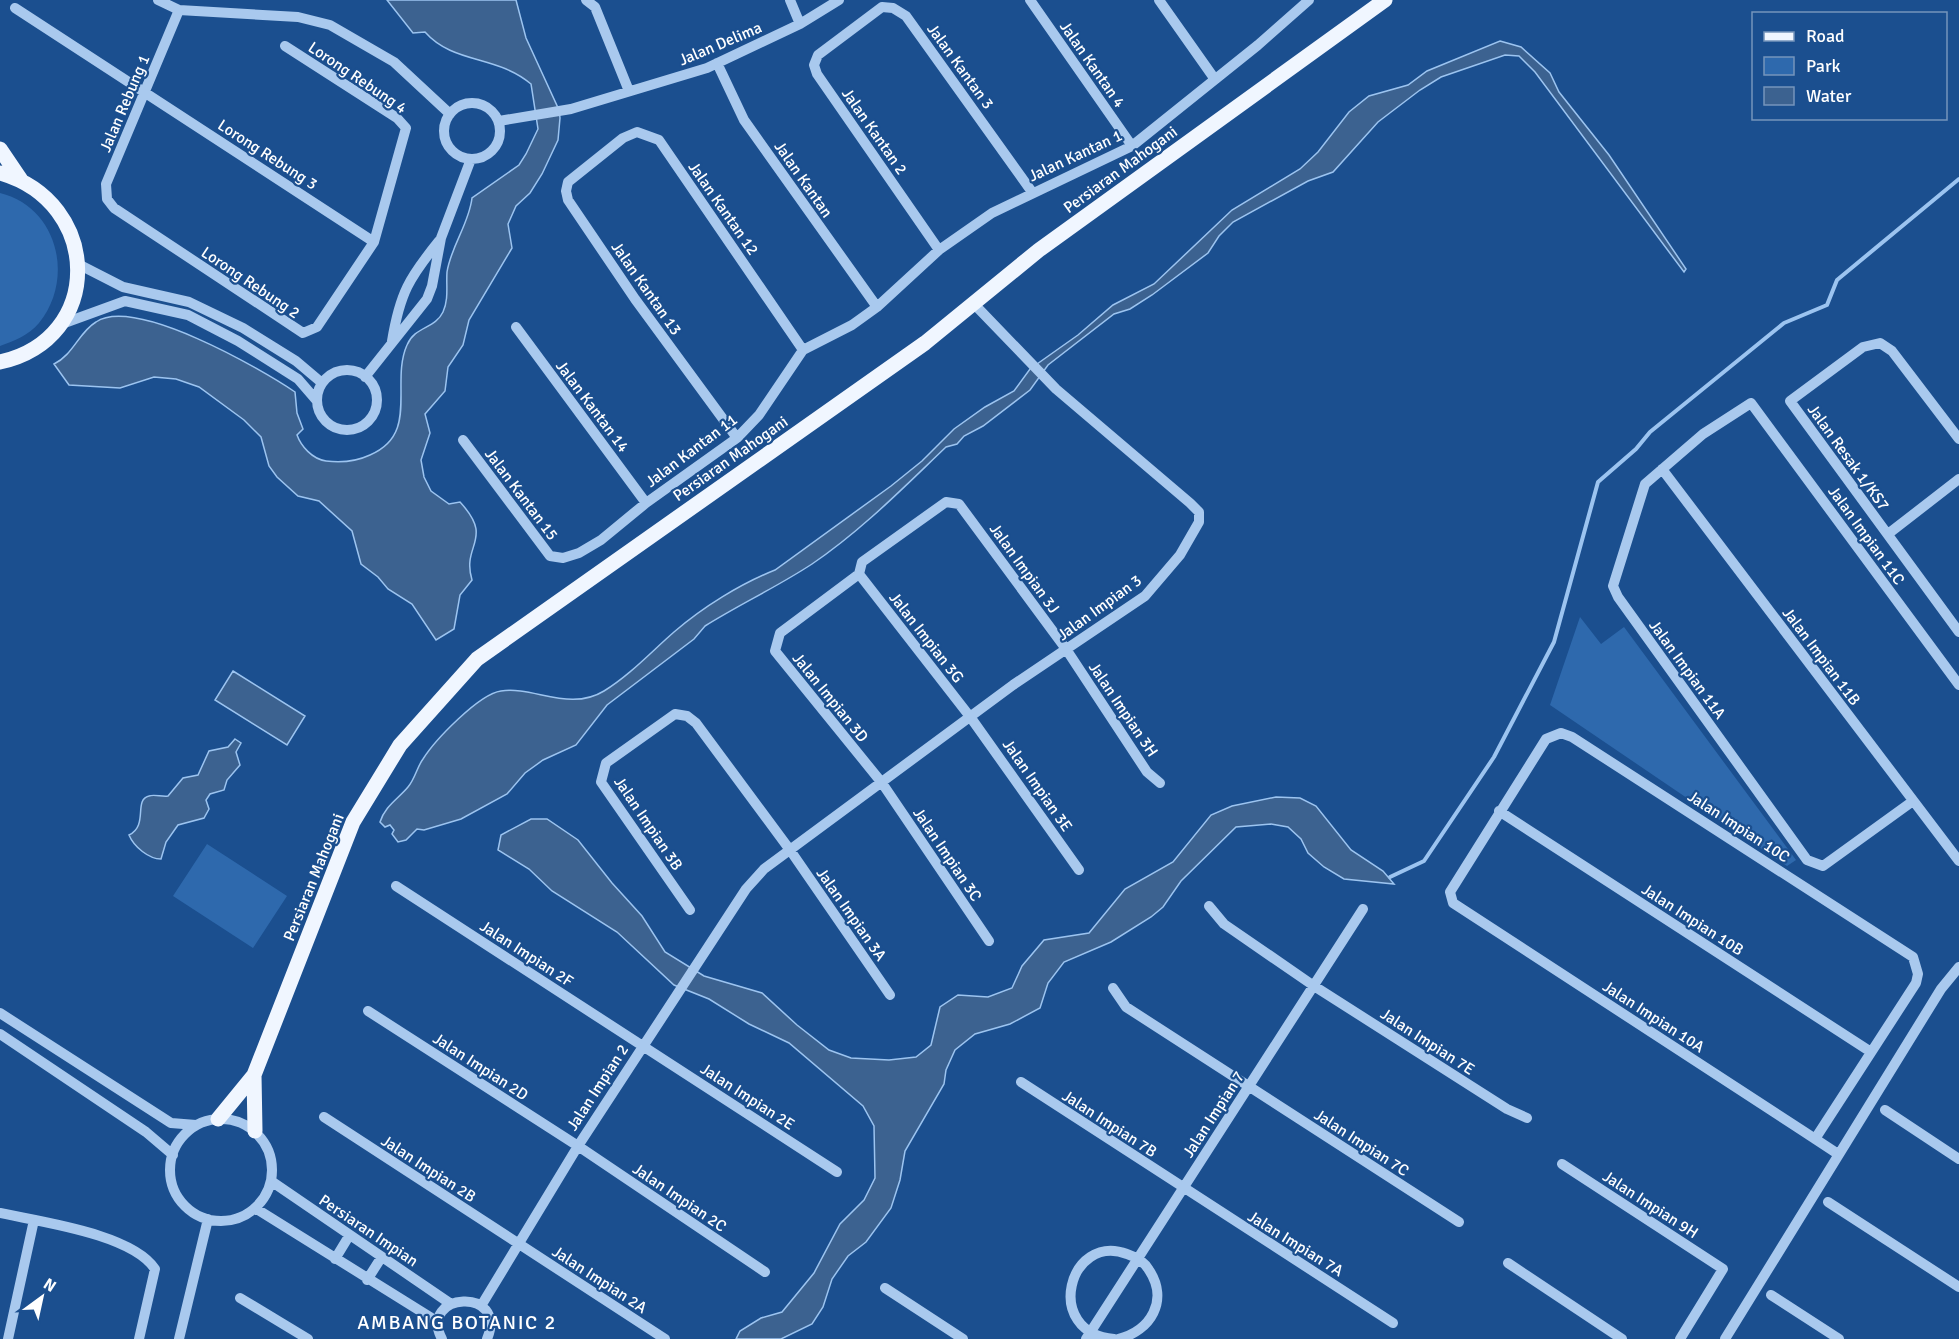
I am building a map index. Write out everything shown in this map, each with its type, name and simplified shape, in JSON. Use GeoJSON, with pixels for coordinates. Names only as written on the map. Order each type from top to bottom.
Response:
{"type":"FeatureCollection","features":[{"type":"Feature","properties":{"kind":"main road","name":"Persiaran Mahogani"},"geometry":{"type":"LineString","coordinates":[[254,1076],[353,822],[400,745],[477,659],[925,343],[975,305],[1039,250],[1385,0]]}},
{"type":"Feature","properties":{"kind":"main road"},"geometry":{"type":"LineString","coordinates":[[0,149],[21,180]]}},
{"type":"Feature","properties":{"kind":"main road"},"geometry":{"type":"LineString","coordinates":[[0,173],[21,180],[39,191],[55,205],[67,223],[78,264],[76,286],[70,306],[59,326],[40,345],[16,359],[0,362]]}},
{"type":"Feature","properties":{"kind":"main road"},"geometry":{"type":"LineString","coordinates":[[218,1119],[254,1076]]}},
{"type":"Feature","properties":{"kind":"main road"},"geometry":{"type":"LineString","coordinates":[[254,1076],[255,1131]]}},
{"type":"Feature","properties":{"kind":"street"},"geometry":{"type":"LineString","coordinates":[[158,0],[179,9],[298,17],[330,26],[366,44],[394,62],[450,114]]}},
{"type":"Feature","properties":{"kind":"street"},"geometry":{"type":"LineString","coordinates":[[191,0],[197,10]]}},
{"type":"Feature","properties":{"kind":"street"},"geometry":{"type":"LineString","coordinates":[[586,0],[595,7],[629,91]]}},
{"type":"Feature","properties":{"kind":"street"},"geometry":{"type":"LineString","coordinates":[[790,0],[800,24]]}},
{"type":"Feature","properties":{"kind":"street","name":"Jalan Delima"},"geometry":{"type":"LineString","coordinates":[[498,121],[572,109],[717,63],[800,24],[839,0]]}},
{"type":"Feature","properties":{"kind":"street","name":"Jalan Kantan 4"},"geometry":{"type":"LineString","coordinates":[[1030,0],[1132,146]]}},
{"type":"Feature","properties":{"kind":"street"},"geometry":{"type":"LineString","coordinates":[[1160,0],[1214,78]]}},
{"type":"Feature","properties":{"kind":"street"},"geometry":{"type":"LineString","coordinates":[[1291,0],[1298,10]]}},
{"type":"Feature","properties":{"kind":"street","name":"Jalan Kantan 1"},"geometry":{"type":"LineString","coordinates":[[877,306],[939,250],[992,213],[1132,146],[1309,0]]}},
{"type":"Feature","properties":{"kind":"street","name":"Jalan Kantan 3"},"geometry":{"type":"LineString","coordinates":[[846,35],[882,7],[893,8],[906,16],[1032,192]]}},
{"type":"Feature","properties":{"kind":"street","name":"Lorong Rebung 3"},"geometry":{"type":"LineString","coordinates":[[15,8],[374,242]]}},
{"type":"Feature","properties":{"kind":"street","name":"Jalan Rebung 1"},"geometry":{"type":"LineString","coordinates":[[114,208],[107,199],[106,184],[179,9]]}},
{"type":"Feature","properties":{"kind":"street","name":"Jalan Kantan 2"},"geometry":{"type":"LineString","coordinates":[[846,35],[818,55],[814,65],[817,74],[939,250]]}},
{"type":"Feature","properties":{"kind":"street","name":"Lorong Rebung 4"},"geometry":{"type":"LineString","coordinates":[[285,46],[397,118],[406,128],[374,242]]}},
{"type":"Feature","properties":{"kind":"street","name":"Jalan Kantan"},"geometry":{"type":"LineString","coordinates":[[717,63],[744,120],[877,306]]}},
{"type":"Feature","properties":{"kind":"street"},"geometry":{"type":"LineString","coordinates":[[466,103],[486,106],[498,121],[501,130],[495,147],[480,158],[462,157],[449,146],[444,130],[450,114],[466,103]]}},
{"type":"Feature","properties":{"kind":"street","name":"Jalan Kantan 12"},"geometry":{"type":"LineString","coordinates":[[598,156],[623,138],[637,132],[659,140],[803,350]]}},
{"type":"Feature","properties":{"kind":"street","name":"Jalan Kantan 13"},"geometry":{"type":"LineString","coordinates":[[598,156],[568,182],[566,191],[568,200],[635,299],[737,438]]}},
{"type":"Feature","properties":{"kind":"street"},"geometry":{"type":"LineString","coordinates":[[365,376],[427,299],[432,286],[441,238],[471,159]]}},
{"type":"Feature","properties":{"kind":"street","name":"Lorong Rebung 2"},"geometry":{"type":"LineString","coordinates":[[114,208],[303,333],[318,327],[374,242]]}},
{"type":"Feature","properties":{"kind":"street"},"geometry":{"type":"LineString","coordinates":[[392,341],[404,290],[411,276],[441,238]]}},
{"type":"Feature","properties":{"kind":"street"},"geometry":{"type":"LineString","coordinates":[[78,264],[123,287],[189,302],[200,307],[243,328],[296,361],[322,382]]}},
{"type":"Feature","properties":{"kind":"street"},"geometry":{"type":"LineString","coordinates":[[59,326],[125,301],[188,315],[238,341],[298,379],[317,401]]}},
{"type":"Feature","properties":{"kind":"street","name":"Jalan Impian 3"},"geometry":{"type":"LineString","coordinates":[[746,889],[764,868],[971,717],[1145,596],[1180,555],[1201,516],[1190,503],[1056,389],[975,305]]}},
{"type":"Feature","properties":{"kind":"street","name":"Jalan Kantan 11"},"geometry":{"type":"LineString","coordinates":[[563,558],[579,553],[601,540],[646,503],[737,438],[759,415],[803,350],[852,325],[877,306]]}},
{"type":"Feature","properties":{"kind":"street","name":"Jalan Kantan 14"},"geometry":{"type":"LineString","coordinates":[[516,327],[646,503]]}},
{"type":"Feature","properties":{"kind":"street","name":"Jalan Resak 1/KS7"},"geometry":{"type":"LineString","coordinates":[[1959,439],[1892,351],[1880,343],[1863,346],[1790,401],[1959,632]]}},
{"type":"Feature","properties":{"kind":"street"},"geometry":{"type":"LineString","coordinates":[[347,370],[365,376],[376,393],[374,413],[359,427],[349,429],[330,425],[318,410],[317,401],[322,382],[329,376],[347,370]]}},
{"type":"Feature","properties":{"kind":"street","name":"Jalan Impian 11A"},"geometry":{"type":"LineString","coordinates":[[1751,403],[1703,434],[1645,484],[1613,586],[1618,597],[1807,860],[1823,866],[1913,801]]}},
{"type":"Feature","properties":{"kind":"street","name":"Jalan Impian 11C"},"geometry":{"type":"LineString","coordinates":[[1751,403],[1959,685]]}},
{"type":"Feature","properties":{"kind":"street","name":"Jalan Kantan 15"},"geometry":{"type":"LineString","coordinates":[[463,440],[550,556],[563,558]]}},
{"type":"Feature","properties":{"kind":"street","name":"Jalan Impian 11B"},"geometry":{"type":"LineString","coordinates":[[1662,469],[1959,861]]}},
{"type":"Feature","properties":{"kind":"street"},"geometry":{"type":"LineString","coordinates":[[1888,534],[1959,479]]}},
{"type":"Feature","properties":{"kind":"street","name":"Jalan Impian 3J"},"geometry":{"type":"LineString","coordinates":[[859,574],[862,562],[903,531],[946,502],[959,504],[1066,650]]}},
{"type":"Feature","properties":{"kind":"street","name":"Jalan Impian 3D"},"geometry":{"type":"LineString","coordinates":[[859,574],[814,605],[780,633],[774,651],[882,783]]}},
{"type":"Feature","properties":{"kind":"street","name":"Jalan Impian 3G"},"geometry":{"type":"LineString","coordinates":[[859,574],[971,717]]}},
{"type":"Feature","properties":{"kind":"street","name":"Jalan Impian 3H"},"geometry":{"type":"LineString","coordinates":[[1066,650],[1147,772],[1160,783]]}},
{"type":"Feature","properties":{"kind":"street","name":"Jalan Impian 3B"},"geometry":{"type":"LineString","coordinates":[[690,910],[601,782],[606,763],[675,714],[687,716],[696,723],[790,850]]}},
{"type":"Feature","properties":{"kind":"street","name":"Jalan Impian 3E"},"geometry":{"type":"LineString","coordinates":[[971,717],[1079,870]]}},
{"type":"Feature","properties":{"kind":"street","name":"Jalan Impian 10C"},"geometry":{"type":"LineString","coordinates":[[1499,811],[1546,739],[1561,733],[1572,737],[1913,957],[1918,974],[1916,983],[1871,1052]]}},
{"type":"Feature","properties":{"kind":"street","name":"Jalan Impian 3C"},"geometry":{"type":"LineString","coordinates":[[882,783],[989,941]]}},
{"type":"Feature","properties":{"kind":"street","name":"Jalan Impian 10A"},"geometry":{"type":"LineString","coordinates":[[1499,811],[1450,892],[1453,903],[1838,1154]]}},
{"type":"Feature","properties":{"kind":"street","name":"Jalan Impian 10B"},"geometry":{"type":"LineString","coordinates":[[1499,811],[1871,1052]]}},
{"type":"Feature","properties":{"kind":"street","name":"Jalan Impian 3A"},"geometry":{"type":"LineString","coordinates":[[790,850],[890,995]]}},
{"type":"Feature","properties":{"kind":"street","name":"Jalan Impian 2F"},"geometry":{"type":"LineString","coordinates":[[396,886],[642,1045]]}},
{"type":"Feature","properties":{"kind":"street","name":"Jalan Impian 2"},"geometry":{"type":"LineString","coordinates":[[481,1306],[642,1045],[746,889]]}},
{"type":"Feature","properties":{"kind":"street","name":"Jalan Impian 7E"},"geometry":{"type":"LineString","coordinates":[[1209,906],[1224,924],[1314,986],[1507,1109],[1527,1118]]}},
{"type":"Feature","properties":{"kind":"street","name":"Jalan Impian 7"},"geometry":{"type":"LineString","coordinates":[[1088,1336],[1363,909]]}},
{"type":"Feature","properties":{"kind":"street"},"geometry":{"type":"LineString","coordinates":[[1725,1339],[1941,989],[1959,967]]}},
{"type":"Feature","properties":{"kind":"street","name":"Jalan Impian 7C"},"geometry":{"type":"LineString","coordinates":[[1113,988],[1126,1007],[1459,1222]]}},
{"type":"Feature","properties":{"kind":"street","name":"Jalan Impian 2D"},"geometry":{"type":"LineString","coordinates":[[368,1011],[578,1146]]}},
{"type":"Feature","properties":{"kind":"street"},"geometry":{"type":"LineString","coordinates":[[0,1013],[171,1124],[196,1125],[218,1119],[238,1122],[255,1131],[271,1159],[271,1181],[265,1196],[255,1208],[233,1219],[208,1218],[193,1212],[181,1201],[174,1187],[171,1171],[173,1155],[178,1143],[196,1125]]}},
{"type":"Feature","properties":{"kind":"street"},"geometry":{"type":"LineString","coordinates":[[0,1034],[146,1132],[173,1155]]}},
{"type":"Feature","properties":{"kind":"street","name":"Jalan Impian 2E"},"geometry":{"type":"LineString","coordinates":[[642,1045],[837,1172]]}},
{"type":"Feature","properties":{"kind":"street"},"geometry":{"type":"LineString","coordinates":[[1815,1139],[1871,1052]]}},
{"type":"Feature","properties":{"kind":"street","name":"Jalan Impian 7B"},"geometry":{"type":"LineString","coordinates":[[1021,1082],[1182,1188]]}},
{"type":"Feature","properties":{"kind":"street"},"geometry":{"type":"LineString","coordinates":[[1885,1110],[1959,1159]]}},
{"type":"Feature","properties":{"kind":"street","name":"Jalan Impian 2B"},"geometry":{"type":"LineString","coordinates":[[324,1117],[518,1243]]}},
{"type":"Feature","properties":{"kind":"street","name":"Jalan Impian 2C"},"geometry":{"type":"LineString","coordinates":[[578,1146],[765,1272]]}},
{"type":"Feature","properties":{"kind":"street","name":"Jalan Impian 9H"},"geometry":{"type":"LineString","coordinates":[[1562,1164],[1723,1269],[1680,1339]]}},
{"type":"Feature","properties":{"kind":"street","name":"Persiaran Impian"},"geometry":{"type":"LineString","coordinates":[[271,1181],[451,1304]]}},
{"type":"Feature","properties":{"kind":"street","name":"Jalan Impian 7A"},"geometry":{"type":"LineString","coordinates":[[1182,1188],[1394,1323]]}},
{"type":"Feature","properties":{"kind":"street"},"geometry":{"type":"LineString","coordinates":[[1828,1202],[1959,1287]]}},
{"type":"Feature","properties":{"kind":"street"},"geometry":{"type":"LineString","coordinates":[[255,1208],[367,1280],[438,1322]]}},
{"type":"Feature","properties":{"kind":"street"},"geometry":{"type":"LineString","coordinates":[[0,1215],[34,1220],[105,1238],[134,1248],[148,1258],[155,1269],[139,1339]]}},
{"type":"Feature","properties":{"kind":"street"},"geometry":{"type":"LineString","coordinates":[[179,1339],[208,1218]]}},
{"type":"Feature","properties":{"kind":"street"},"geometry":{"type":"LineString","coordinates":[[8,1339],[34,1220]]}},
{"type":"Feature","properties":{"kind":"street"},"geometry":{"type":"LineString","coordinates":[[335,1259],[349,1236]]}},
{"type":"Feature","properties":{"kind":"street","name":"Jalan Impian 2A"},"geometry":{"type":"LineString","coordinates":[[518,1243],[665,1339]]}},
{"type":"Feature","properties":{"kind":"street"},"geometry":{"type":"LineString","coordinates":[[1106,1252],[1121,1252],[1137,1258],[1154,1277],[1158,1291],[1157,1305],[1152,1318],[1143,1329],[1131,1336],[1116,1339],[1088,1336],[1072,1309],[1070,1294],[1072,1279],[1080,1266],[1092,1257],[1106,1252]]}},
{"type":"Feature","properties":{"kind":"street"},"geometry":{"type":"LineString","coordinates":[[367,1280],[381,1258]]}},
{"type":"Feature","properties":{"kind":"street"},"geometry":{"type":"LineString","coordinates":[[1508,1263],[1622,1339]]}},
{"type":"Feature","properties":{"kind":"street"},"geometry":{"type":"LineString","coordinates":[[885,1288],[963,1339]]}},
{"type":"Feature","properties":{"kind":"street"},"geometry":{"type":"LineString","coordinates":[[1771,1295],[1839,1339]]}},
{"type":"Feature","properties":{"kind":"street"},"geometry":{"type":"LineString","coordinates":[[240,1298],[308,1339]]}},
{"type":"Feature","properties":{"kind":"street"},"geometry":{"type":"LineString","coordinates":[[442,1339],[438,1322],[443,1311],[451,1304],[469,1300],[481,1306],[489,1318],[492,1337]]}},
{"type":"Feature","properties":{"kind":"green space"},"geometry":{"type":"Polygon","coordinates":[[[0,193],[20,201],[36,213],[55,247],[58,266],[56,286],[50,305],[39,323],[16,340],[0,346],[0,193]]]}},
{"type":"Feature","properties":{"kind":"green space"},"geometry":{"type":"Polygon","coordinates":[[[1580,617],[1601,644],[1624,627],[1796,860],[1787,866],[1550,705],[1580,617]]]}},
{"type":"Feature","properties":{"kind":"green space"},"geometry":{"type":"Polygon","coordinates":[[[207,844],[287,896],[253,948],[173,896],[207,844]]]}},
{"type":"Feature","properties":{"kind":"water"},"geometry":{"type":"Polygon","coordinates":[[[387,0],[516,0],[526,38],[559,110],[560,118],[558,140],[542,174],[530,193],[516,206],[508,224],[512,248],[469,320],[463,345],[448,367],[445,391],[425,414],[430,433],[421,460],[424,477],[431,491],[449,504],[460,502],[475,525],[476,534],[470,558],[472,580],[460,595],[454,629],[436,640],[412,604],[388,589],[378,577],[361,564],[352,531],[319,501],[298,496],[277,477],[269,466],[261,437],[244,420],[199,387],[176,379],[154,377],[120,388],[69,385],[54,364],[66,355],[96,322],[114,317],[139,319],[167,327],[227,353],[295,392],[297,413],[303,429],[297,435],[304,448],[316,458],[332,462],[354,461],[385,446],[394,434],[399,421],[401,375],[407,345],[415,334],[435,322],[443,312],[447,297],[449,262],[472,198],[519,165],[538,129],[531,84],[504,68],[449,50],[425,32],[413,33],[387,0]]]}},
{"type":"Feature","properties":{"kind":"water"},"geometry":{"type":"Polygon","coordinates":[[[1500,41],[1521,47],[1550,73],[1559,92],[1609,155],[1686,269],[1684,272],[1535,72],[1519,56],[1505,55],[1441,77],[1378,122],[1333,172],[1308,181],[1233,222],[1219,236],[1208,253],[1152,295],[1130,309],[1114,314],[1048,365],[1030,390],[983,426],[964,436],[957,444],[946,447],[882,508],[830,551],[799,572],[705,626],[694,639],[607,705],[576,745],[543,760],[525,773],[507,794],[461,819],[424,830],[417,829],[406,840],[398,842],[392,834],[394,830],[390,825],[385,827],[380,822],[388,807],[410,784],[421,762],[437,741],[481,700],[501,691],[513,690],[578,699],[591,697],[614,685],[697,614],[735,589],[775,570],[891,486],[922,461],[954,429],[985,407],[1014,391],[1030,369],[1078,335],[1113,305],[1154,284],[1232,210],[1300,169],[1318,152],[1349,112],[1369,96],[1408,85],[1427,71],[1500,41]]]}},
{"type":"Feature","properties":{"kind":"water"},"geometry":{"type":"Polygon","coordinates":[[[233,671],[305,716],[287,745],[215,700],[233,671]]]}},
{"type":"Feature","properties":{"kind":"water"},"geometry":{"type":"Polygon","coordinates":[[[235,739],[241,743],[236,752],[240,765],[227,780],[224,790],[210,794],[206,800],[209,809],[204,818],[178,825],[166,842],[161,859],[142,852],[129,835],[138,825],[144,798],[151,795],[168,796],[183,778],[198,775],[209,751],[228,747],[235,739]]]}},
{"type":"Feature","properties":{"kind":"water"},"geometry":{"type":"Polygon","coordinates":[[[1276,797],[1300,798],[1316,806],[1351,850],[1383,871],[1394,884],[1344,879],[1324,867],[1308,853],[1301,839],[1288,827],[1271,824],[1236,827],[1181,881],[1163,907],[1151,917],[1111,942],[1064,962],[1048,983],[1040,1008],[1010,1024],[975,1034],[955,1050],[946,1070],[944,1084],[905,1151],[900,1180],[891,1208],[866,1242],[848,1256],[832,1279],[823,1307],[812,1324],[781,1339],[736,1339],[740,1331],[761,1318],[782,1312],[814,1273],[840,1224],[864,1200],[875,1178],[874,1126],[863,1106],[789,1043],[749,1024],[709,999],[674,985],[617,932],[552,891],[529,869],[498,850],[501,835],[531,819],[547,819],[578,840],[642,916],[665,952],[704,976],[762,993],[829,1050],[851,1058],[889,1060],[916,1057],[931,1045],[940,1007],[958,995],[988,997],[1012,988],[1022,966],[1044,940],[1089,933],[1125,889],[1173,862],[1211,815],[1232,806],[1276,797]]]}},
{"type":"Feature","properties":{"kind":"waterway"},"geometry":{"type":"LineString","coordinates":[[1390,877],[1424,861],[1494,757],[1554,642],[1598,482],[1636,449],[1650,432],[1784,323],[1827,305],[1837,280],[1959,179]]}},
{"type":"Feature","properties":{"kind":"district","name":"AMBANG BOTANIC 2"},"geometry":{"type":"Point","coordinates":[457,1322]}}]}
